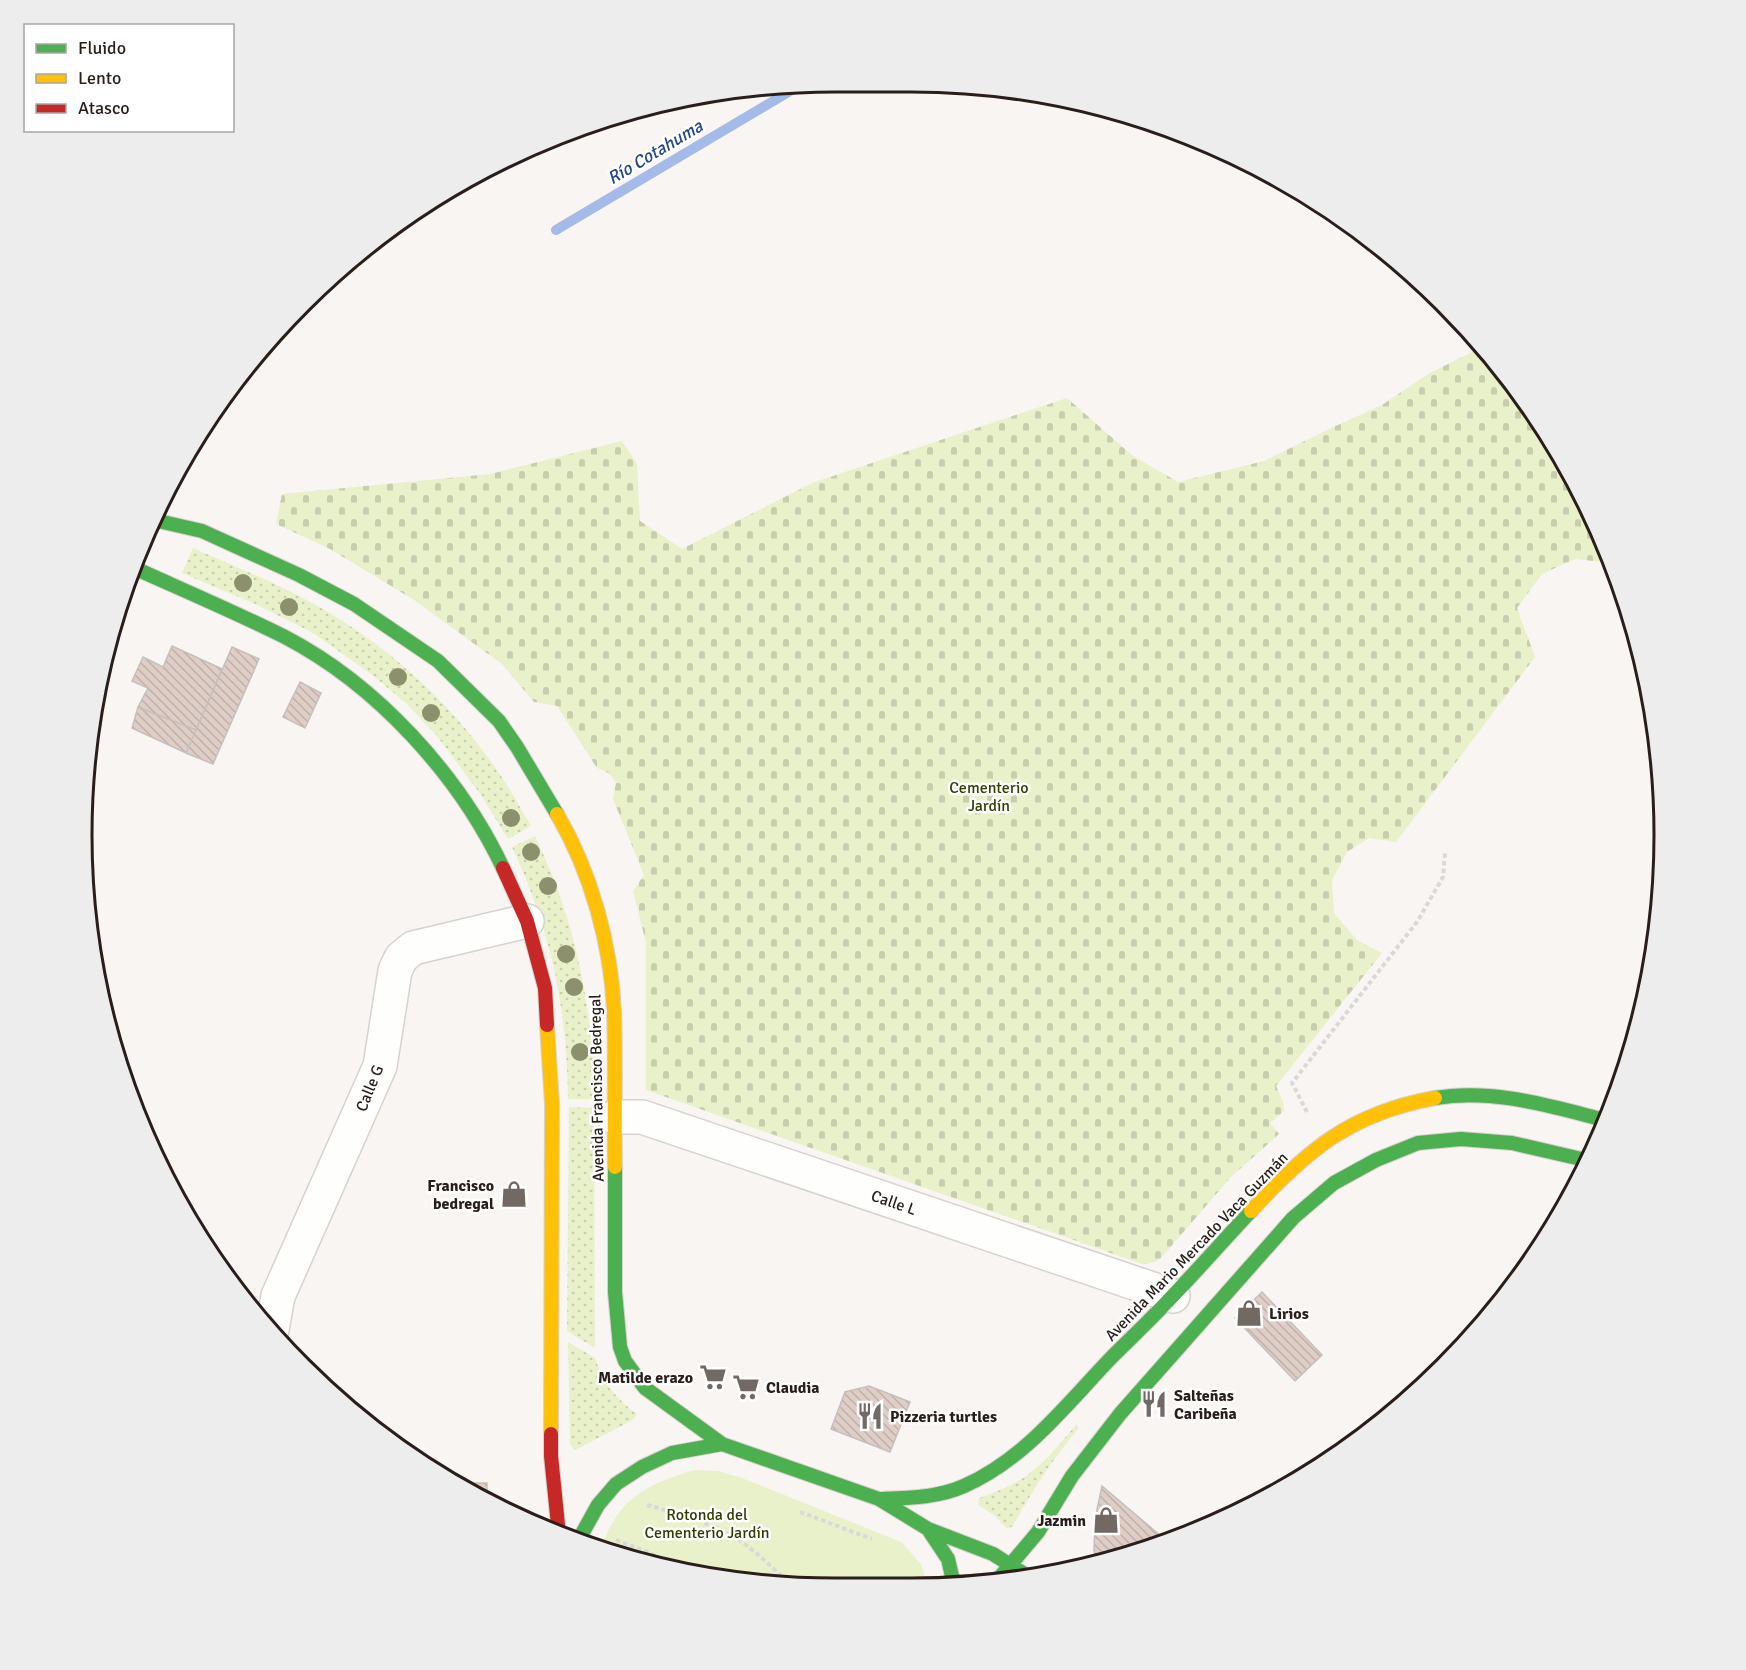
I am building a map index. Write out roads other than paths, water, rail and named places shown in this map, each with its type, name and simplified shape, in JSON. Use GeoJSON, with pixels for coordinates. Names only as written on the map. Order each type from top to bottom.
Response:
{"type":"FeatureCollection","features":[{"type":"Feature","properties":{"kind":"main road","name":"Avenida Francisco Bedregal"},"geometry":{"type":"LineString","coordinates":[[161,522],[202,531],[299,575],[354,604],[438,661],[499,721],[517,747],[564,828],[584,869],[605,940],[614,1010],[615,1293],[620,1347],[625,1361],[645,1388],[722,1444]]}},
{"type":"Feature","properties":{"kind":"main road"},"geometry":{"type":"LineString","coordinates":[[140,571],[286,638],[329,665],[376,701],[408,730],[467,803],[495,852],[527,921],[544,988],[552,1104],[551,1456],[558,1525]]}},
{"type":"Feature","properties":{"kind":"main road","name":"Avenida Mario Mercado Vaca Guzmán"},"geometry":{"type":"LineString","coordinates":[[1004,1572],[1038,1532],[1072,1476],[1120,1414],[1254,1206],[1323,1142],[1367,1119],[1406,1103],[1447,1096],[1502,1095],[1599,1118]]}},
{"type":"Feature","properties":{"kind":"main road","name":"Avenida Mario Mercado Vaca Guzmán"},"geometry":{"type":"LineString","coordinates":[[879,1499],[923,1497],[962,1487],[1006,1463],[1042,1434],[1123,1344],[1187,1309],[1334,1183],[1376,1160],[1418,1143],[1461,1139],[1512,1143],[1580,1159]]}},
{"type":"Feature","properties":{"kind":"main road","name":"Avenida Mario Mercado Vaca Guzmán"},"geometry":{"type":"LineString","coordinates":[[581,1534],[598,1505],[616,1484],[642,1467],[672,1453],[722,1444],[879,1499],[928,1529],[948,1559],[952,1577]]}},
{"type":"Feature","properties":{"kind":"main road"},"geometry":{"type":"LineString","coordinates":[[928,1529],[969,1542],[1012,1563],[1020,1570]]}},
{"type":"Feature","properties":{"kind":"street","name":"Calle G"},"geometry":{"type":"LineString","coordinates":[[274,1323],[278,1296],[380,1066],[395,971],[401,958],[413,948],[527,921]]}},
{"type":"Feature","properties":{"kind":"street","name":"Calle L"},"geometry":{"type":"LineString","coordinates":[[614,1117],[642,1117],[1187,1309]]}},
{"type":"Feature","properties":{"kind":"waterway","name":"Río Cotahuma"},"geometry":{"type":"LineString","coordinates":[[556,230],[787,93]]}},
{"type":"Feature","properties":{"kind":"place","name":"Francisco bedregal"},"geometry":{"type":"Point","coordinates":[514,1194]}},
{"type":"Feature","properties":{"kind":"place","name":"Lirios"},"geometry":{"type":"Point","coordinates":[1249,1313]}},
{"type":"Feature","properties":{"kind":"place","name":"Matilde erazo"},"geometry":{"type":"Point","coordinates":[713,1377]}},
{"type":"Feature","properties":{"kind":"place","name":"Claudia"},"geometry":{"type":"Point","coordinates":[746,1387]}},
{"type":"Feature","properties":{"kind":"place","name":"Salteñas Caribeña"},"geometry":{"type":"Point","coordinates":[1154,1404]}},
{"type":"Feature","properties":{"kind":"place","name":"Pizzeria turtles"},"geometry":{"type":"Point","coordinates":[870,1416]}},
{"type":"Feature","properties":{"kind":"place","name":"Jazmin"},"geometry":{"type":"Point","coordinates":[1106,1520]}},
{"type":"Feature","properties":{"kind":"park label","name":"Cementerio Jardín"},"geometry":{"type":"Point","coordinates":[989,796]}},
{"type":"Feature","properties":{"kind":"park label","name":"Rotonda del Cementerio Jardín"},"geometry":{"type":"Point","coordinates":[707,1523]}}]}
